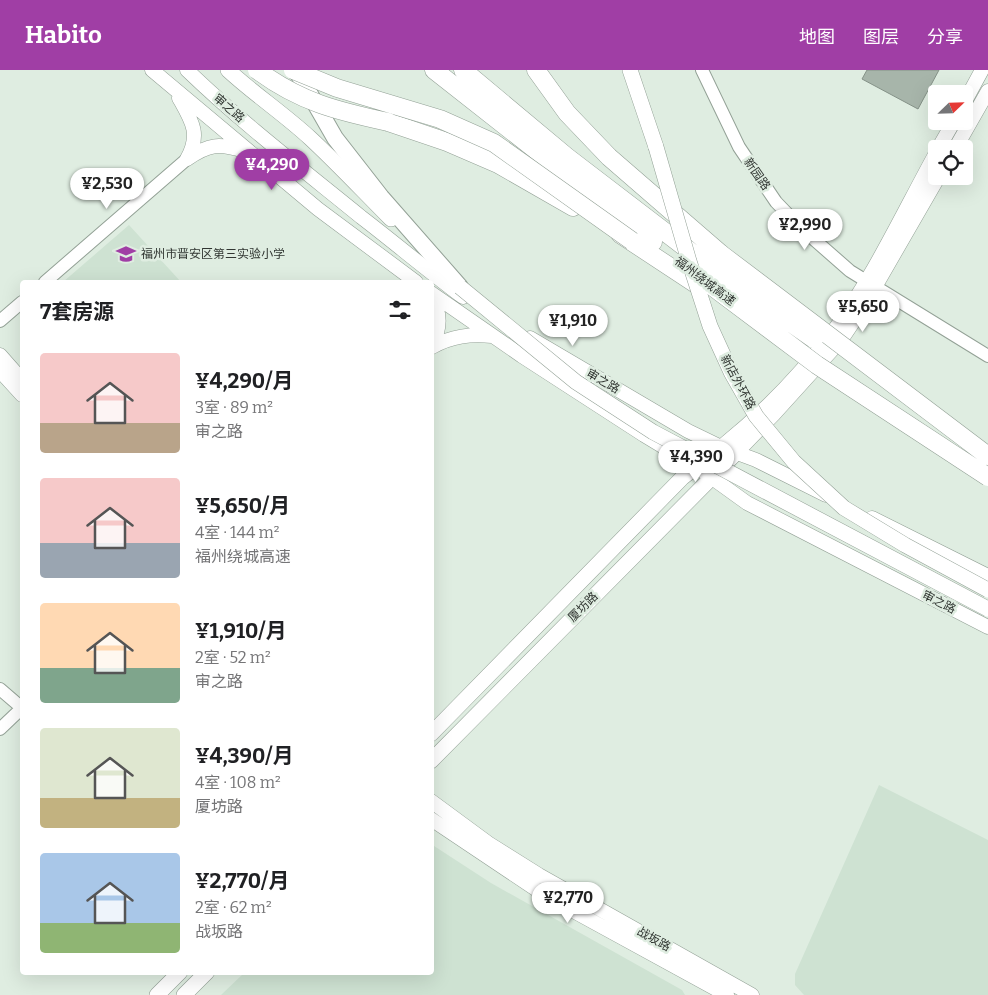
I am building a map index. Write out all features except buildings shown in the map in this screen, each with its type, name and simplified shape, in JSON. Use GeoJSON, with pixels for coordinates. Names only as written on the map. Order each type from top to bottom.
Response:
{"type":"FeatureCollection","features":[{"type":"Feature","properties":{"kind":"highway"},"geometry":{"type":"LineString","coordinates":[[258,70],[281,87],[314,103],[348,114],[388,122],[446,142],[498,164],[632,241],[709,272]]}},
{"type":"Feature","properties":{"kind":"highway"},"geometry":{"type":"LineString","coordinates":[[294,70],[337,88],[440,119],[494,143],[632,241]]}},
{"type":"Feature","properties":{"kind":"highway"},"geometry":{"type":"LineString","coordinates":[[294,70],[335,138],[381,197],[460,287]]}},
{"type":"Feature","properties":{"kind":"highway","name":"福州绕城高速"},"geometry":{"type":"LineString","coordinates":[[434,70],[451,85],[709,272],[988,457]]}},
{"type":"Feature","properties":{"kind":"highway","name":"福州绕城高速"},"geometry":{"type":"LineString","coordinates":[[463,70],[709,272],[816,365],[988,477]]}},
{"type":"Feature","properties":{"kind":"highway"},"geometry":{"type":"LineString","coordinates":[[536,70],[567,113],[609,156],[709,272]]}},
{"type":"Feature","properties":{"kind":"main road","name":"审之路"},"geometry":{"type":"LineString","coordinates":[[152,70],[318,209],[413,280]]}},
{"type":"Feature","properties":{"kind":"main road","name":"审之路"},"geometry":{"type":"LineString","coordinates":[[187,70],[306,174],[410,257],[490,315],[688,431],[721,447],[756,460],[988,576]]}},
{"type":"Feature","properties":{"kind":"main road"},"geometry":{"type":"LineString","coordinates":[[228,70],[250,91],[272,105],[310,138],[460,287],[576,382],[653,432],[988,609]]}},
{"type":"Feature","properties":{"kind":"main road","name":"新店外环路"},"geometry":{"type":"LineString","coordinates":[[630,70],[648,118],[688,261],[710,326],[731,372],[756,416],[794,462],[844,508],[905,545],[988,590]]}},
{"type":"Feature","properties":{"kind":"main road"},"geometry":{"type":"LineString","coordinates":[[973,86],[982,70]]}},
{"type":"Feature","properties":{"kind":"main road"},"geometry":{"type":"LineString","coordinates":[[175,90],[188,113],[194,134],[194,141],[187,159]]}},
{"type":"Feature","properties":{"kind":"main road"},"geometry":{"type":"LineString","coordinates":[[960,140],[988,91]]}},
{"type":"Feature","properties":{"kind":"main road"},"geometry":{"type":"LineString","coordinates":[[187,159],[203,148],[217,145],[251,154]]}},
{"type":"Feature","properties":{"kind":"main road"},"geometry":{"type":"LineString","coordinates":[[736,452],[774,414],[841,340],[928,168]]}},
{"type":"Feature","properties":{"kind":"main road"},"geometry":{"type":"LineString","coordinates":[[721,447],[765,408],[836,326],[870,283],[933,185]]}},
{"type":"Feature","properties":{"kind":"main road","name":"审之路"},"geometry":{"type":"LineString","coordinates":[[434,297],[644,435],[712,476],[747,502],[988,627]]}},
{"type":"Feature","properties":{"kind":"main road"},"geometry":{"type":"LineString","coordinates":[[434,302],[439,314],[438,331],[434,342]]}},
{"type":"Feature","properties":{"kind":"main road"},"geometry":{"type":"LineString","coordinates":[[434,346],[458,336],[472,334],[494,337]]}},
{"type":"Feature","properties":{"kind":"main road"},"geometry":{"type":"LineString","coordinates":[[0,355],[20,378]]}},
{"type":"Feature","properties":{"kind":"main road"},"geometry":{"type":"LineString","coordinates":[[0,371],[20,393]]}},
{"type":"Feature","properties":{"kind":"main road","name":"厦坊路"},"geometry":{"type":"LineString","coordinates":[[434,731],[682,478],[721,447]]}},
{"type":"Feature","properties":{"kind":"main road","name":"厦坊路"},"geometry":{"type":"LineString","coordinates":[[434,758],[736,452]]}},
{"type":"Feature","properties":{"kind":"main road","name":"战坂路"},"geometry":{"type":"LineString","coordinates":[[434,803],[488,843],[532,871],[731,992]]}},
{"type":"Feature","properties":{"kind":"main road","name":"战坂路"},"geometry":{"type":"LineString","coordinates":[[434,821],[546,896],[731,992],[749,994]]}},
{"type":"Feature","properties":{"kind":"main road"},"geometry":{"type":"LineString","coordinates":[[157,995],[177,975]]}},
{"type":"Feature","properties":{"kind":"main road"},"geometry":{"type":"LineString","coordinates":[[184,995],[204,975]]}},
{"type":"Feature","properties":{"kind":"street","name":"新园路"},"geometry":{"type":"LineString","coordinates":[[702,70],[738,147],[776,202],[817,244],[838,262],[870,283],[988,356]]}},
{"type":"Feature","properties":{"kind":"street"},"geometry":{"type":"LineString","coordinates":[[47,280],[187,159]]}},
{"type":"Feature","properties":{"kind":"street"},"geometry":{"type":"LineString","coordinates":[[0,321],[20,304]]}},
{"type":"Feature","properties":{"kind":"street"},"geometry":{"type":"LineString","coordinates":[[0,689],[20,706]]}},
{"type":"Feature","properties":{"kind":"street"},"geometry":{"type":"LineString","coordinates":[[0,729],[20,710]]}},
{"type":"Feature","properties":{"kind":"shaded area","name":"福州市晋安区第三实验小学"},"geometry":{"type":"Polygon","coordinates":[[[129,225],[179,280],[65,280],[129,225]]]}},
{"type":"Feature","properties":{"kind":"shaded area"},"geometry":{"type":"Polygon","coordinates":[[[879,785],[988,840],[988,995],[804,995],[795,985],[795,974],[879,785]]]}},
{"type":"Feature","properties":{"kind":"shaded area"},"geometry":{"type":"Polygon","coordinates":[[[434,846],[491,883],[682,990],[685,995],[221,995],[242,975],[434,975],[434,846]]]}},
{"type":"Feature","properties":{"kind":"place","name":"福州市晋安区第三实验小学"},"geometry":{"type":"Point","coordinates":[126,254]}}]}
